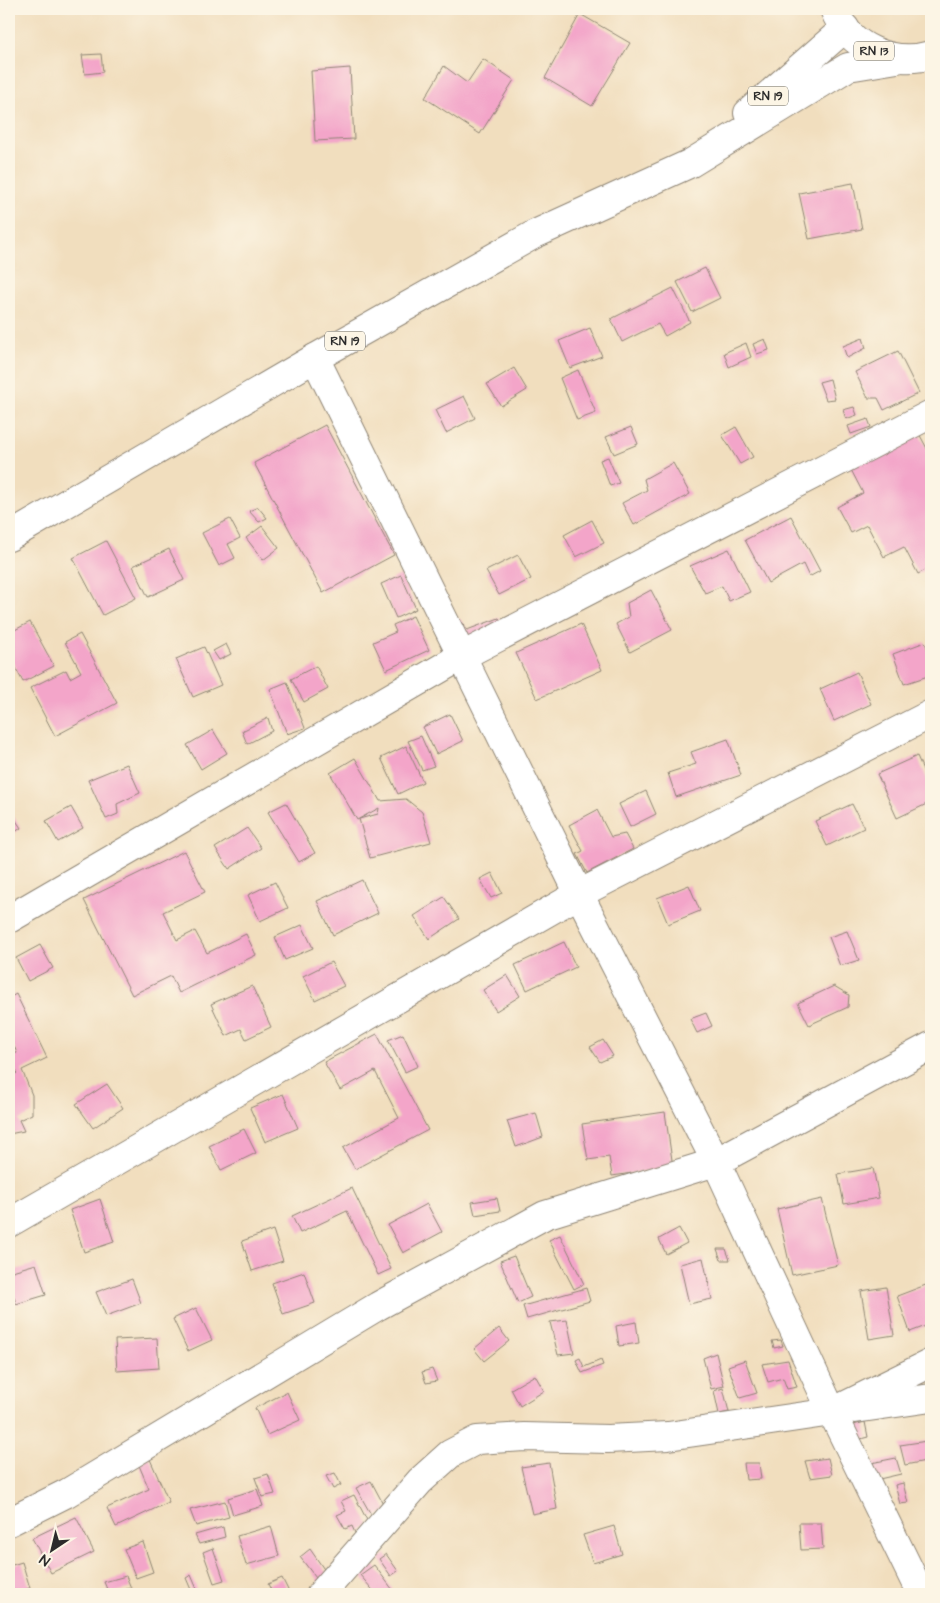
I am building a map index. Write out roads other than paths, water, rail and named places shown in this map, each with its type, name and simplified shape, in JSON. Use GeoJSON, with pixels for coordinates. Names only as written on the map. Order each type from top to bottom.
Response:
{"type":"FeatureCollection","features":[{"type":"Feature","properties":{"kind":"street","name":"RN 13"},"geometry":{"type":"LineString","coordinates":[[839,18],[860,43],[877,54],[897,59],[918,59],[931,55]]}},
{"type":"Feature","properties":{"kind":"street","name":"RN 19"},"geometry":{"type":"LineString","coordinates":[[691,163],[839,18]]}},
{"type":"Feature","properties":{"kind":"street","name":"RN 19"},"geometry":{"type":"LineString","coordinates":[[9,537],[315,358],[535,234],[691,163],[848,67],[897,59]]}},
{"type":"Feature","properties":{"kind":"street"},"geometry":{"type":"LineString","coordinates":[[315,358],[579,894],[716,1162],[832,1412],[921,1594]]}},
{"type":"Feature","properties":{"kind":"street"},"geometry":{"type":"LineString","coordinates":[[9,919],[462,656],[931,414]]}},
{"type":"Feature","properties":{"kind":"street"},"geometry":{"type":"LineString","coordinates":[[9,1223],[579,894],[931,714]]}},
{"type":"Feature","properties":{"kind":"street"},"geometry":{"type":"LineString","coordinates":[[9,1522],[67,1493],[378,1306],[545,1215],[716,1162],[931,1046]]}},
{"type":"Feature","properties":{"kind":"street"},"geometry":{"type":"LineString","coordinates":[[832,1412],[931,1363]]}},
{"type":"Feature","properties":{"kind":"street"},"geometry":{"type":"LineString","coordinates":[[321,1594],[420,1481],[450,1454],[477,1440],[524,1437],[608,1439],[668,1436],[931,1398]]}}]}
